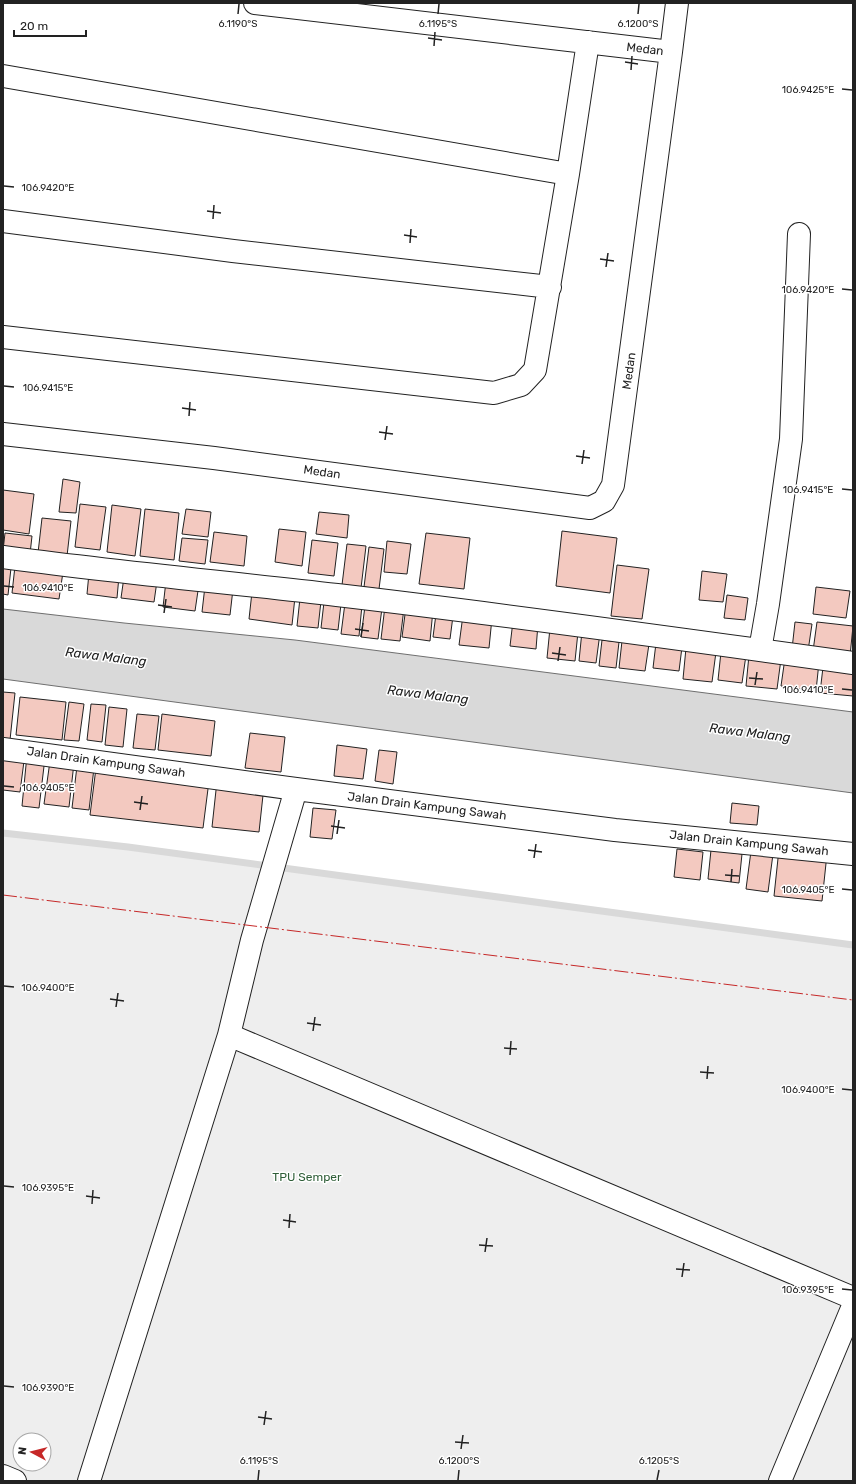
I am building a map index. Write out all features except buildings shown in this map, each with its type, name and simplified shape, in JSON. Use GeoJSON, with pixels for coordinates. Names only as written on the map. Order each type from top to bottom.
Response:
{"type":"FeatureCollection","features":[{"type":"Feature","properties":{"kind":"street","name":"Medan"},"geometry":{"type":"LineString","coordinates":[[3,434],[214,458],[590,508],[604,501],[613,485],[671,52],[255,3]]}},
{"type":"Feature","properties":{"kind":"street"},"geometry":{"type":"LineString","coordinates":[[671,52],[678,3]]}},
{"type":"Feature","properties":{"kind":"street"},"geometry":{"type":"LineString","coordinates":[[3,337],[494,393],[521,385],[536,370],[588,42]]}},
{"type":"Feature","properties":{"kind":"street"},"geometry":{"type":"LineString","coordinates":[[3,76],[568,174]]}},
{"type":"Feature","properties":{"kind":"street"},"geometry":{"type":"LineString","coordinates":[[3,221],[233,251],[550,287]]}},
{"type":"Feature","properties":{"kind":"street"},"geometry":{"type":"LineString","coordinates":[[760,650],[768,604],[791,439],[799,234]]}},
{"type":"Feature","properties":{"kind":"street"},"geometry":{"type":"LineString","coordinates":[[3,557],[87,569],[480,612],[853,663]]}},
{"type":"Feature","properties":{"kind":"street","name":"Jalan Drain Kampung Sawah"},"geometry":{"type":"LineString","coordinates":[[3,749],[296,789],[615,830],[853,854]]}},
{"type":"Feature","properties":{"kind":"street"},"geometry":{"type":"LineString","coordinates":[[89,1481],[229,1035],[266,888],[296,789]]}},
{"type":"Feature","properties":{"kind":"street"},"geometry":{"type":"LineString","coordinates":[[229,1035],[853,1298]]}},
{"type":"Feature","properties":{"kind":"street"},"geometry":{"type":"LineString","coordinates":[[780,1481],[853,1306]]}},
{"type":"Feature","properties":{"kind":"street"},"geometry":{"type":"LineString","coordinates":[[3,1476],[15,1481]]}},
{"type":"Feature","properties":{"kind":"green space","name":"TPU Semper"},"geometry":{"type":"Polygon","coordinates":[[[3,833],[128,847],[853,945],[853,1481],[3,1481],[3,833]]]}},
{"type":"Feature","properties":{"kind":"water","name":"Rawa Malang"},"geometry":{"type":"Polygon","coordinates":[[[3,609],[295,640],[853,712],[853,793],[3,679],[3,609]]]}},
{"type":"Feature","properties":{"kind":"waterway"},"geometry":{"type":"LineString","coordinates":[[3,833],[128,847],[853,945]]}},
{"type":"Feature","properties":{"kind":"power"},"geometry":{"type":"LineString","coordinates":[[3,895],[853,1000]]}}]}
